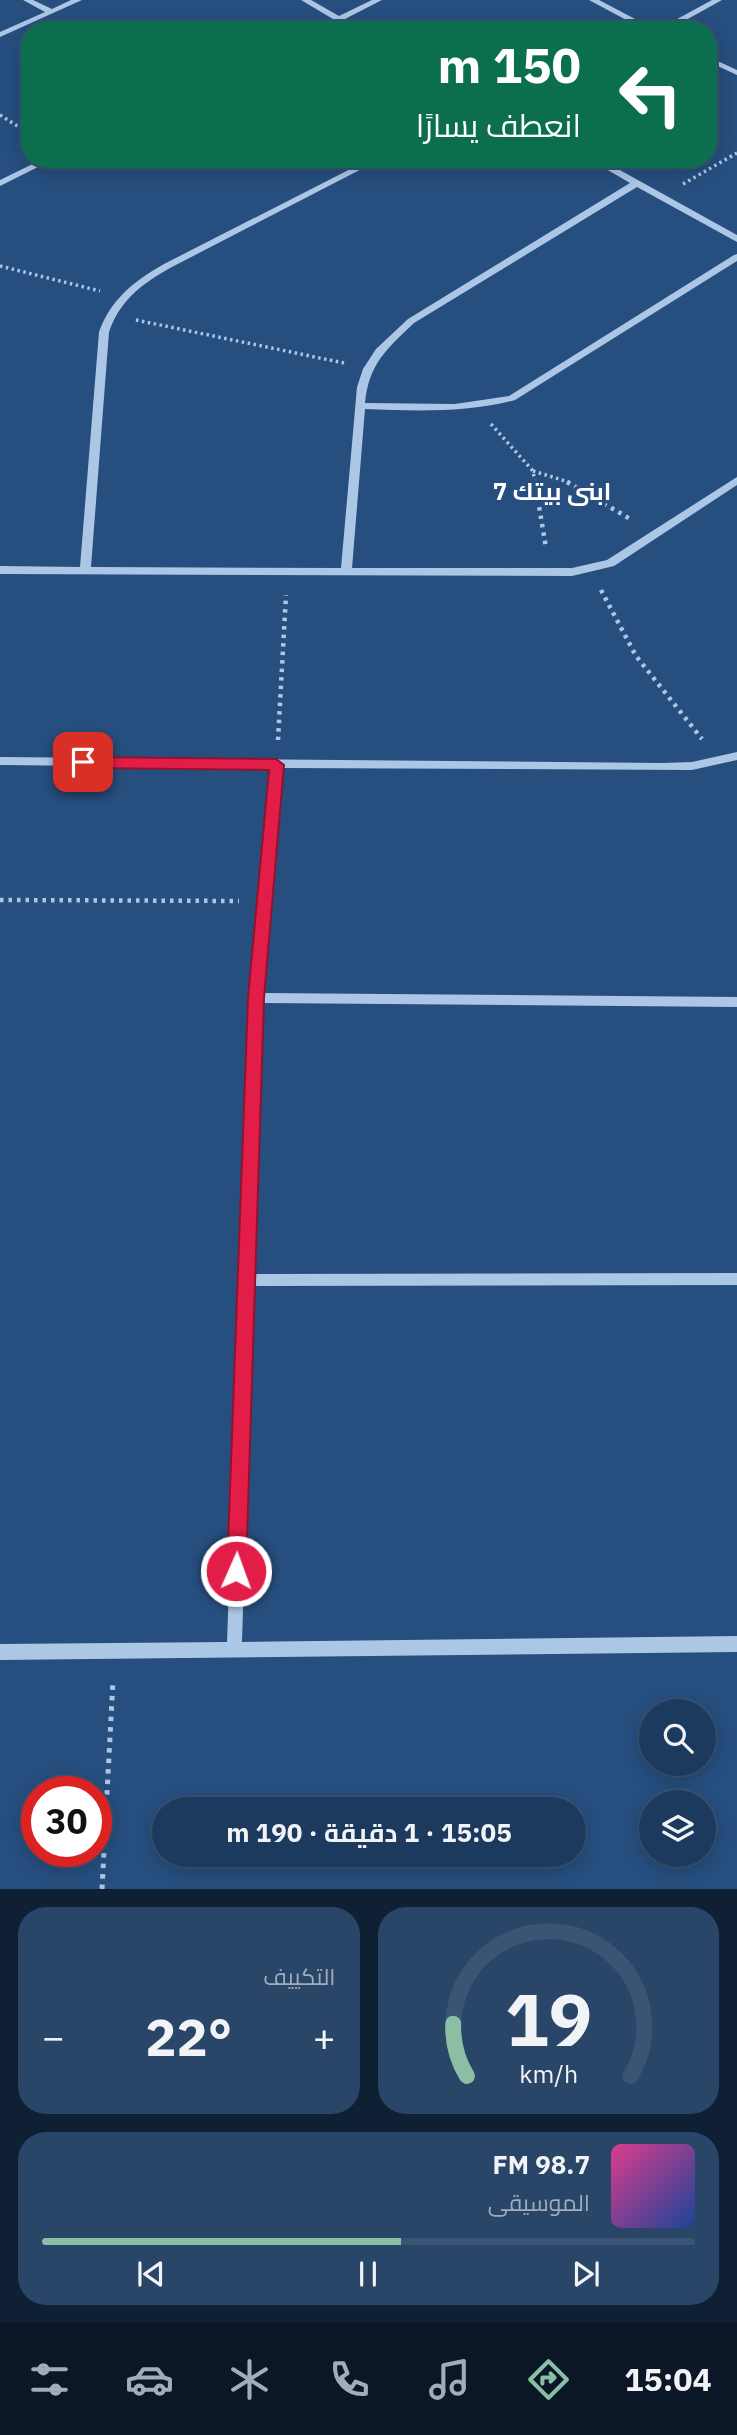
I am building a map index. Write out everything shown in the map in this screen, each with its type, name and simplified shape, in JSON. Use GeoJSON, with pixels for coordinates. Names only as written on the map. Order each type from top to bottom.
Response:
{"type":"FeatureCollection","features":[{"type":"Feature","properties":{"kind":"street"},"geometry":{"type":"LineString","coordinates":[[27,0],[52,12]]}},
{"type":"Feature","properties":{"kind":"street"},"geometry":{"type":"LineString","coordinates":[[32,21],[78,0]]}},
{"type":"Feature","properties":{"kind":"street"},"geometry":{"type":"LineString","coordinates":[[305,0],[343,21]]}},
{"type":"Feature","properties":{"kind":"street"},"geometry":{"type":"LineString","coordinates":[[335,21],[378,0]]}},
{"type":"Feature","properties":{"kind":"street"},"geometry":{"type":"LineString","coordinates":[[593,0],[634,21]]}},
{"type":"Feature","properties":{"kind":"street"},"geometry":{"type":"LineString","coordinates":[[678,21],[718,0]]}},
{"type":"Feature","properties":{"kind":"street"},"geometry":{"type":"LineString","coordinates":[[0,35],[21,26]]}},
{"type":"Feature","properties":{"kind":"street"},"geometry":{"type":"LineString","coordinates":[[717,63],[737,73]]}},
{"type":"Feature","properties":{"kind":"street"},"geometry":{"type":"LineString","coordinates":[[0,184],[32,168]]}},
{"type":"Feature","properties":{"kind":"street"},"geometry":{"type":"LineString","coordinates":[[85,570],[104,332],[109,315],[121,297],[141,280],[359,168]]}},
{"type":"Feature","properties":{"kind":"street"},"geometry":{"type":"LineString","coordinates":[[610,168],[737,239]]}},
{"type":"Feature","properties":{"kind":"street"},"geometry":{"type":"LineString","coordinates":[[346,572],[359,407],[368,369],[393,335],[411,321],[637,183]]}},
{"type":"Feature","properties":{"kind":"street"},"geometry":{"type":"LineString","coordinates":[[359,407],[452,408],[483,406],[512,398],[737,257]]}},
{"type":"Feature","properties":{"kind":"street"},"geometry":{"type":"LineString","coordinates":[[0,570],[552,573],[592,569],[610,563],[737,480]]}},
{"type":"Feature","properties":{"kind":"street"},"geometry":{"type":"LineString","coordinates":[[0,761],[663,768],[719,762],[737,756]]}},
{"type":"Feature","properties":{"kind":"street"},"geometry":{"type":"LineString","coordinates":[[234,1650],[256,998],[276,765]]}},
{"type":"Feature","properties":{"kind":"street"},"geometry":{"type":"LineString","coordinates":[[256,998],[737,1002]]}},
{"type":"Feature","properties":{"kind":"street"},"geometry":{"type":"LineString","coordinates":[[247,1280],[737,1279]]}},
{"type":"Feature","properties":{"kind":"street"},"geometry":{"type":"LineString","coordinates":[[0,1652],[737,1644]]}},
{"type":"Feature","properties":{"kind":"path"},"geometry":{"type":"LineString","coordinates":[[0,115],[21,128]]}},
{"type":"Feature","properties":{"kind":"path"},"geometry":{"type":"LineString","coordinates":[[717,165],[737,153]]}},
{"type":"Feature","properties":{"kind":"path"},"geometry":{"type":"LineString","coordinates":[[662,197],[711,168]]}},
{"type":"Feature","properties":{"kind":"path"},"geometry":{"type":"LineString","coordinates":[[0,266],[64,280],[121,297]]}},
{"type":"Feature","properties":{"kind":"path"},"geometry":{"type":"LineString","coordinates":[[109,315],[368,369]]}},
{"type":"Feature","properties":{"kind":"path"},"geometry":{"type":"LineString","coordinates":[[483,406],[496,431],[523,456],[533,471],[552,573]]}},
{"type":"Feature","properties":{"kind":"path"},"geometry":{"type":"LineString","coordinates":[[533,471],[562,479],[588,492],[653,536]]}},
{"type":"Feature","properties":{"kind":"path"},"geometry":{"type":"LineString","coordinates":[[592,569],[611,612],[636,656],[719,762]]}},
{"type":"Feature","properties":{"kind":"path"},"geometry":{"type":"LineString","coordinates":[[276,765],[287,573]]}},
{"type":"Feature","properties":{"kind":"path"},"geometry":{"type":"LineString","coordinates":[[0,900],[264,901]]}},
{"type":"Feature","properties":{"kind":"path"},"geometry":{"type":"LineString","coordinates":[[102,1889],[114,1651]]}},
{"type":"Feature","properties":{"kind":"district","name":"ابنى بيتك 7"},"geometry":{"type":"Point","coordinates":[552,491]}},
{"type":"Feature","properties":{"kind":"route"},"geometry":{"type":"LineString","coordinates":[[83,762],[276,765],[256,998],[236,1571]]}}]}
